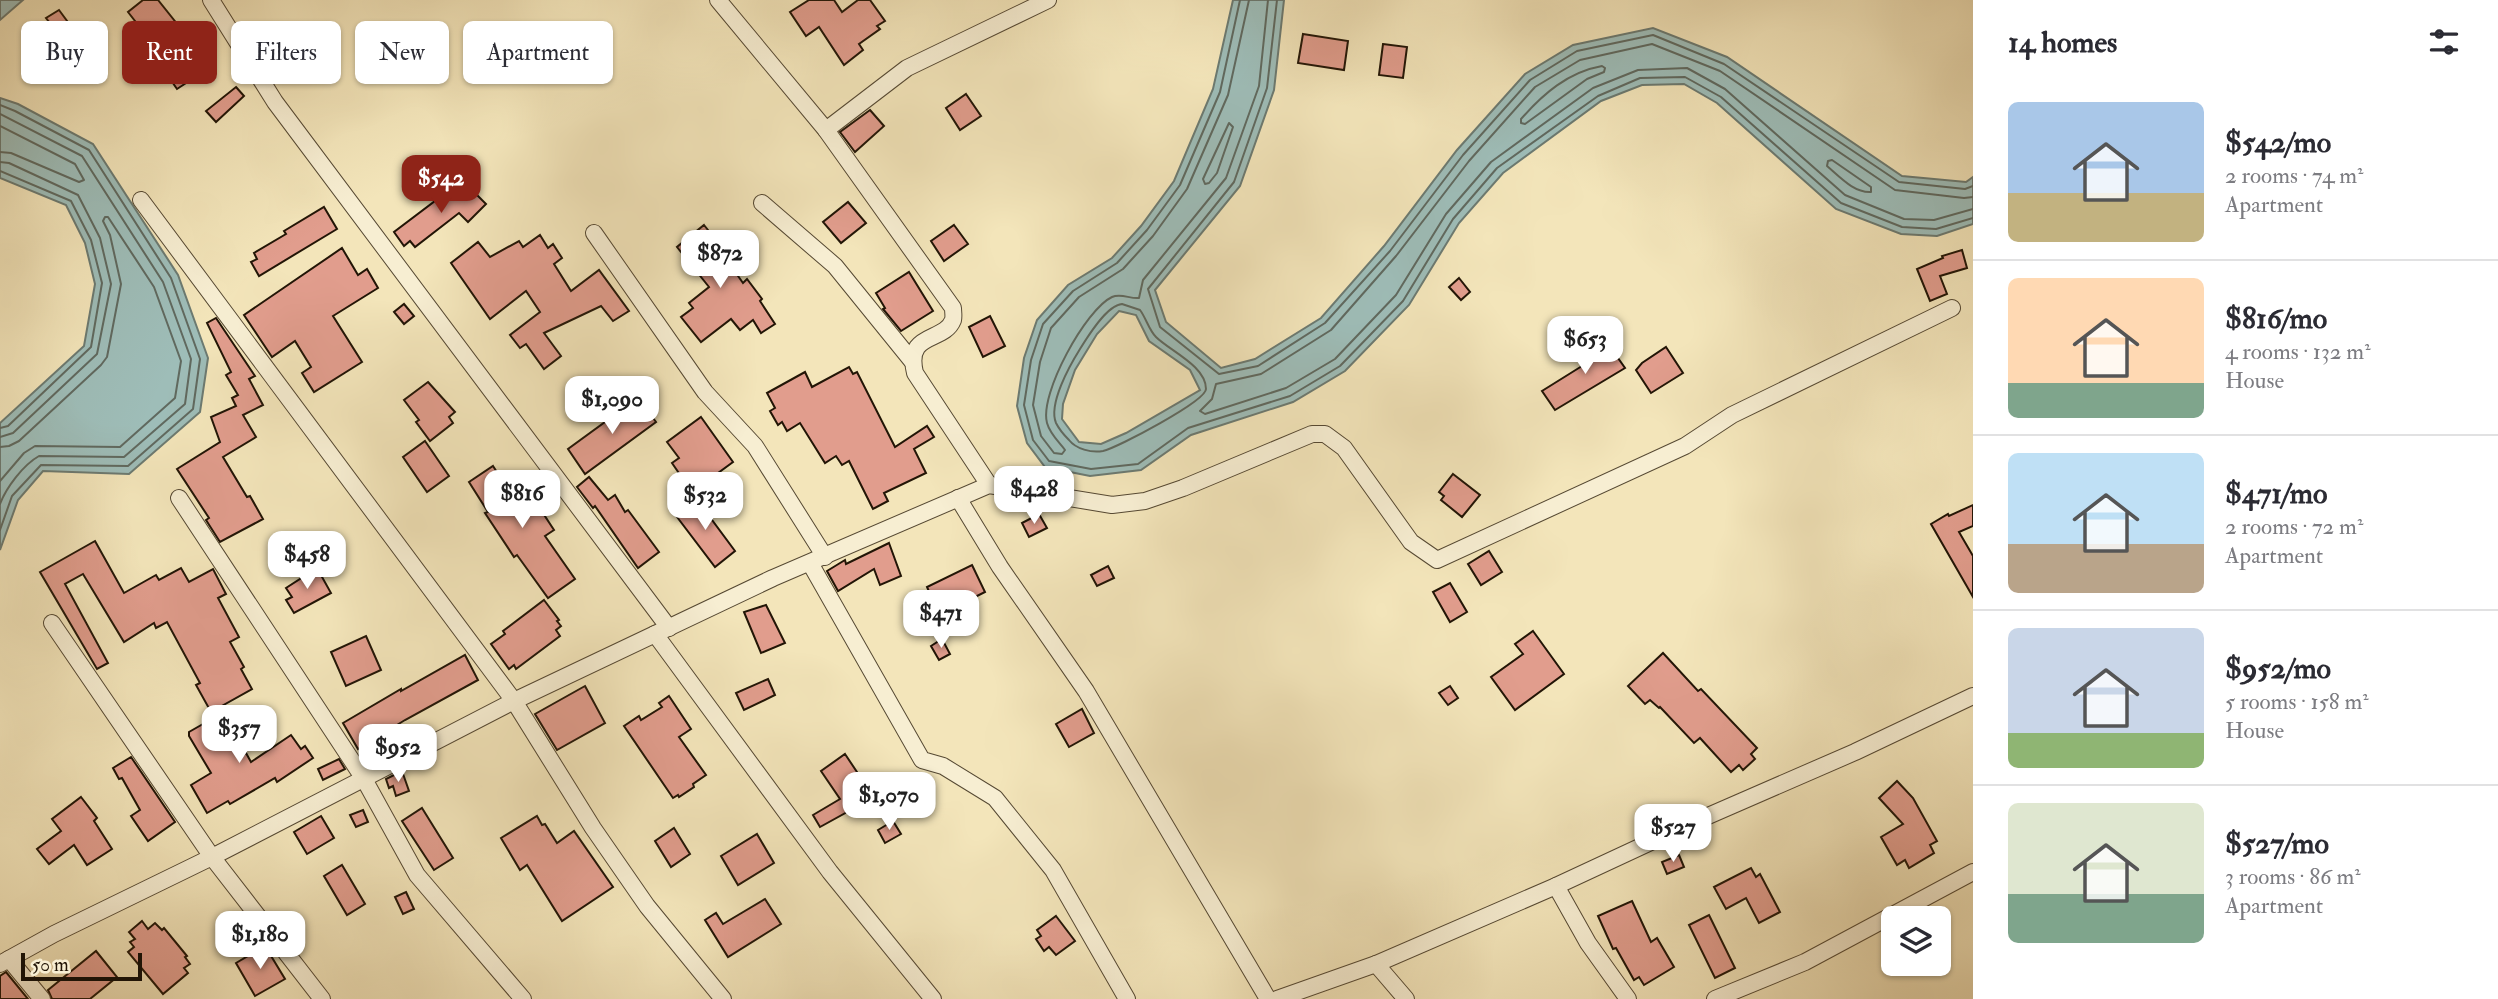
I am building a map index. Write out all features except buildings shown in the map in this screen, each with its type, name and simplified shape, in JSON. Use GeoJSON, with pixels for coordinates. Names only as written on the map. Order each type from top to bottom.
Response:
{"type":"FeatureCollection","features":[{"type":"Feature","properties":{"kind":"street"},"geometry":{"type":"LineString","coordinates":[[211,0],[275,102],[662,631],[830,872],[933,999]]}},
{"type":"Feature","properties":{"kind":"street"},"geometry":{"type":"LineString","coordinates":[[718,0],[826,130],[953,308],[953,320],[920,344],[915,349],[912,361]]}},
{"type":"Feature","properties":{"kind":"street"},"geometry":{"type":"LineString","coordinates":[[826,130],[907,68],[1048,0]]}},
{"type":"Feature","properties":{"kind":"street"},"geometry":{"type":"LineString","coordinates":[[141,200],[514,701],[593,828],[647,906],[723,999]]}},
{"type":"Feature","properties":{"kind":"street"},"geometry":{"type":"LineString","coordinates":[[762,203],[835,266],[912,361],[915,373],[989,485]]}},
{"type":"Feature","properties":{"kind":"street"},"geometry":{"type":"LineString","coordinates":[[594,233],[705,392],[755,446],[922,760],[943,766],[995,798],[1053,870],[1127,999]]}},
{"type":"Feature","properties":{"kind":"street"},"geometry":{"type":"LineString","coordinates":[[42,999],[5,961],[514,701],[817,560],[989,485],[1112,505],[1145,501],[1312,434],[1325,434],[1344,448],[1411,542],[1437,560],[1685,446],[1732,415],[1952,308]]}},
{"type":"Feature","properties":{"kind":"street"},"geometry":{"type":"LineString","coordinates":[[179,498],[364,779],[417,875],[523,999]]}},
{"type":"Feature","properties":{"kind":"street"},"geometry":{"type":"LineString","coordinates":[[958,498],[1000,567],[1086,691],[1268,999]]}},
{"type":"Feature","properties":{"kind":"street"},"geometry":{"type":"LineString","coordinates":[[52,623],[212,857],[322,999]]}},
{"type":"Feature","properties":{"kind":"street"},"geometry":{"type":"LineString","coordinates":[[1277,999],[1298,996],[1556,886],[1973,696]]}},
{"type":"Feature","properties":{"kind":"street"},"geometry":{"type":"LineString","coordinates":[[1715,999],[1805,961],[1973,872]]}},
{"type":"Feature","properties":{"kind":"street"},"geometry":{"type":"LineString","coordinates":[[1556,886],[1588,943],[1628,999]]}},
{"type":"Feature","properties":{"kind":"street"},"geometry":{"type":"LineString","coordinates":[[1376,964],[1406,999]]}},
{"type":"Feature","properties":{"kind":"water"},"geometry":{"type":"Polygon","coordinates":[[[0,0],[23,0],[0,20],[0,0]]]}},
{"type":"Feature","properties":{"kind":"water"},"geometry":{"type":"Polygon","coordinates":[[[1233,0],[1284,0],[1274,90],[1240,186],[1155,290],[1166,322],[1221,368],[1255,359],[1321,318],[1384,246],[1457,150],[1525,74],[1573,45],[1653,28],[1727,57],[1902,176],[1966,182],[1973,177],[1973,224],[1937,236],[1901,234],[1836,209],[1717,103],[1684,84],[1642,85],[1601,101],[1503,173],[1459,223],[1409,305],[1345,371],[1293,402],[1191,435],[1141,470],[1090,476],[1045,467],[1027,443],[1017,406],[1024,358],[1037,320],[1068,285],[1112,258],[1141,226],[1174,181],[1213,89],[1233,0]],[[1119,311],[1097,334],[1075,370],[1063,404],[1062,419],[1079,442],[1101,444],[1126,433],[1200,390],[1190,370],[1149,341],[1136,315],[1119,311]]]}},
{"type":"Feature","properties":{"kind":"water"},"geometry":{"type":"Polygon","coordinates":[[[0,98],[18,104],[93,144],[178,275],[208,358],[200,412],[129,474],[43,471],[18,500],[0,550],[0,423],[84,346],[95,284],[85,243],[66,205],[0,178],[0,98]]]}}]}
